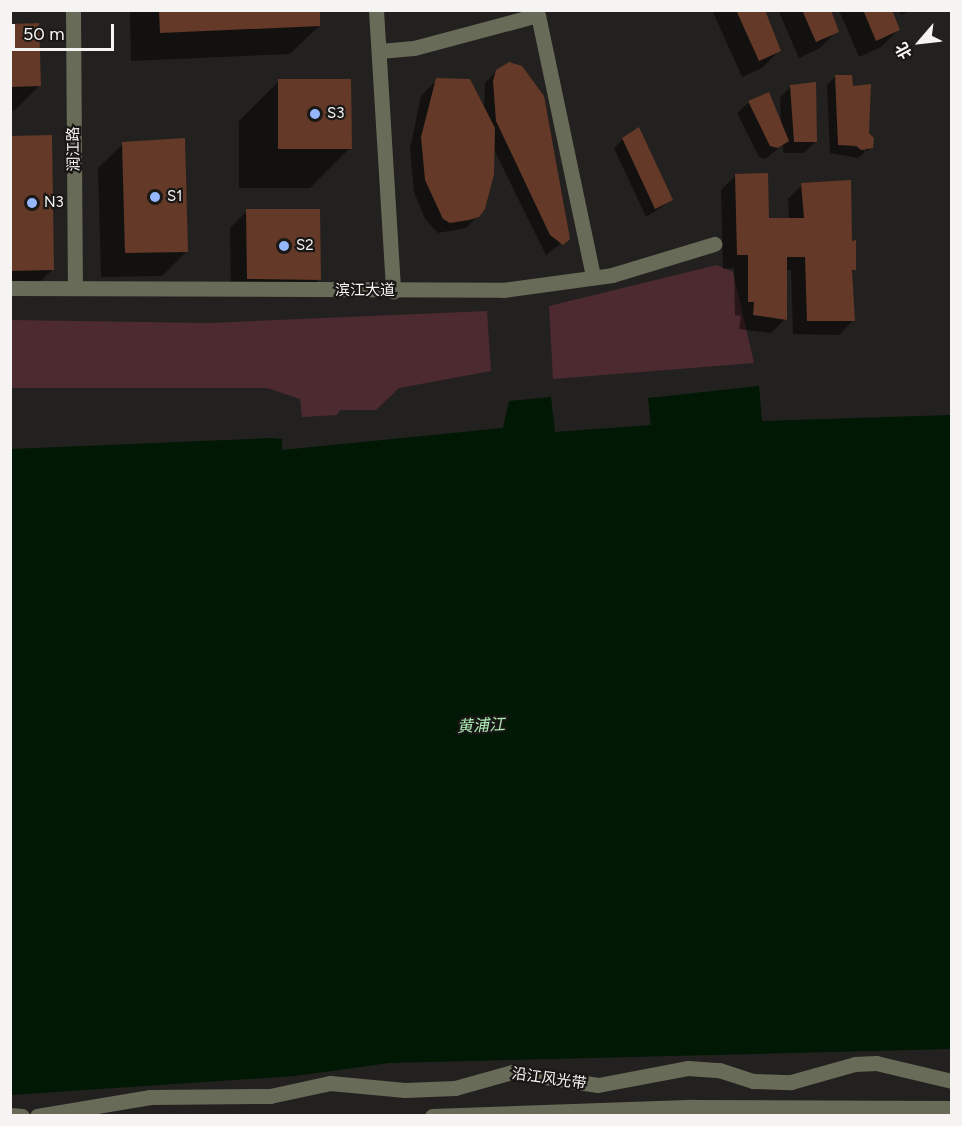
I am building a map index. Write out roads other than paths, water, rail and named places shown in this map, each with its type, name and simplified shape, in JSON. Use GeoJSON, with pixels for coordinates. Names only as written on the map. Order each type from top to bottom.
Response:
{"type":"FeatureCollection","features":[{"type":"Feature","properties":{"kind":"street","name":"润江路"},"geometry":{"type":"LineString","coordinates":[[73,10],[75,288]]}},
{"type":"Feature","properties":{"kind":"street"},"geometry":{"type":"LineString","coordinates":[[376,10],[393,291]]}},
{"type":"Feature","properties":{"kind":"street"},"geometry":{"type":"LineString","coordinates":[[379,51],[414,48],[538,15],[594,277]]}},
{"type":"Feature","properties":{"kind":"street","name":"滨江大道"},"geometry":{"type":"LineString","coordinates":[[10,288],[503,290],[594,277],[714,244]]}},
{"type":"Feature","properties":{"kind":"street","name":"沿江风光带"},"geometry":{"type":"LineString","coordinates":[[36,1116],[150,1096],[270,1096],[330,1083],[405,1090],[455,1088],[512,1072],[598,1085],[688,1068],[719,1070],[753,1081],[791,1082],[855,1064],[876,1063],[951,1081]]}},
{"type":"Feature","properties":{"kind":"street"},"geometry":{"type":"LineString","coordinates":[[432,1116],[694,1107],[864,1112],[951,1108]]}},
{"type":"Feature","properties":{"kind":"street"},"geometry":{"type":"LineString","coordinates":[[10,1114],[22,1116]]}},
{"type":"Feature","properties":{"kind":"water","name":"黄浦江"},"geometry":{"type":"Polygon","coordinates":[[[759,386],[762,421],[951,415],[951,1049],[389,1063],[295,1076],[11,1095],[11,449],[271,438],[282,439],[282,450],[503,428],[509,401],[551,397],[555,432],[651,425],[648,398],[759,386]]]}},
{"type":"Feature","properties":{"kind":"place","name":"S3"},"geometry":{"type":"Point","coordinates":[315,114]}},
{"type":"Feature","properties":{"kind":"place","name":"S1"},"geometry":{"type":"Point","coordinates":[155,197]}},
{"type":"Feature","properties":{"kind":"place","name":"N3"},"geometry":{"type":"Point","coordinates":[32,203]}},
{"type":"Feature","properties":{"kind":"place","name":"S2"},"geometry":{"type":"Point","coordinates":[284,246]}}]}
